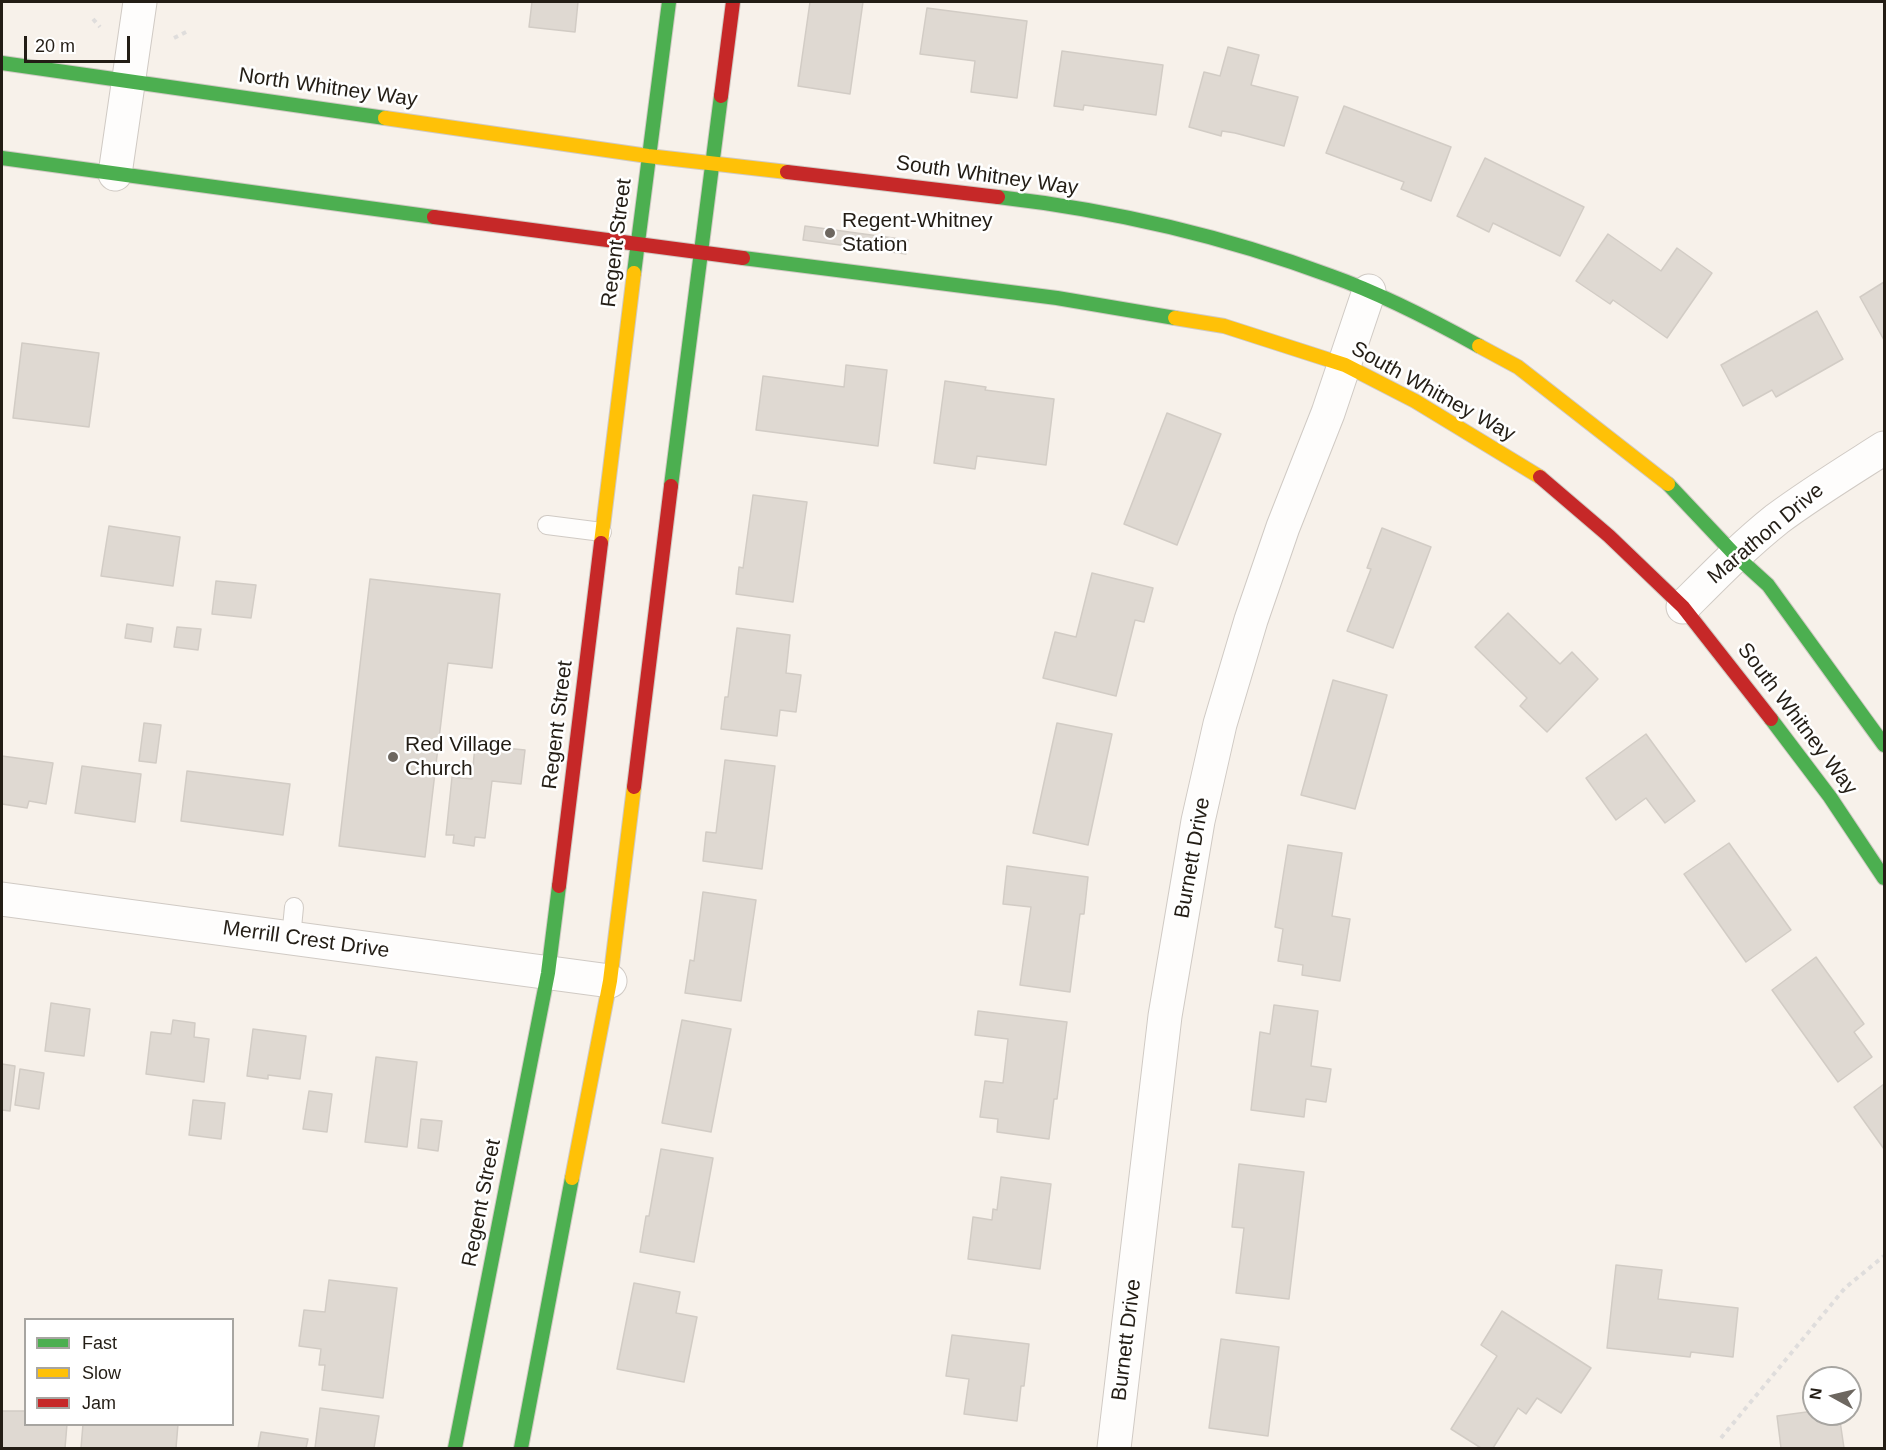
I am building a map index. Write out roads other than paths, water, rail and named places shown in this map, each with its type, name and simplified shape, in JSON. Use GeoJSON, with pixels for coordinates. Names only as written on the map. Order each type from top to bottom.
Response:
{"type":"FeatureCollection","features":[{"type":"Feature","properties":{"kind":"main road","name":"Regent Street"},"geometry":{"type":"LineString","coordinates":[[455,1449],[548,973],[669,2]]}},
{"type":"Feature","properties":{"kind":"main road"},"geometry":{"type":"LineString","coordinates":[[521,1449],[610,981],[733,2]]}},
{"type":"Feature","properties":{"kind":"main road","name":"North Whitney Way"},"geometry":{"type":"LineString","coordinates":[[2,63],[648,156]]}},
{"type":"Feature","properties":{"kind":"main road","name":"South Whitney Way"},"geometry":{"type":"LineString","coordinates":[[648,156],[1010,198],[1127,217],[1247,248],[1332,276],[1428,318],[1518,367],[1664,480],[1735,555],[1768,585],[1884,745]]}},
{"type":"Feature","properties":{"kind":"main road"},"geometry":{"type":"LineString","coordinates":[[2,158],[638,245]]}},
{"type":"Feature","properties":{"kind":"main road","name":"South Whitney Way"},"geometry":{"type":"LineString","coordinates":[[638,245],[1057,298],[1213,324],[1345,365],[1415,401],[1536,473],[1609,536],[1683,607],[1712,642],[1830,797],[1884,878]]}},
{"type":"Feature","properties":{"kind":"street"},"geometry":{"type":"LineString","coordinates":[[115,174],[140,2]]}},
{"type":"Feature","properties":{"kind":"street","name":"Burnett Drive"},"geometry":{"type":"LineString","coordinates":[[1114,1449],[1165,1016],[1198,820],[1220,724],[1251,620],[1283,527],[1345,365],[1369,291]]}},
{"type":"Feature","properties":{"kind":"street","name":"Marathon Drive"},"geometry":{"type":"LineString","coordinates":[[1683,607],[1735,555],[1776,520],[1816,491],[1884,448]]}},
{"type":"Feature","properties":{"kind":"street","name":"Merrill Crest Drive"},"geometry":{"type":"LineString","coordinates":[[2,899],[292,923],[548,973],[610,981]]}},
{"type":"Feature","properties":{"kind":"lane"},"geometry":{"type":"LineString","coordinates":[[547,525],[603,532]]}},
{"type":"Feature","properties":{"kind":"place","name":"Regent-Whitney Station"},"geometry":{"type":"Point","coordinates":[830,233]}},
{"type":"Feature","properties":{"kind":"place","name":"Red Village Church"},"geometry":{"type":"Point","coordinates":[393,757]}}]}
